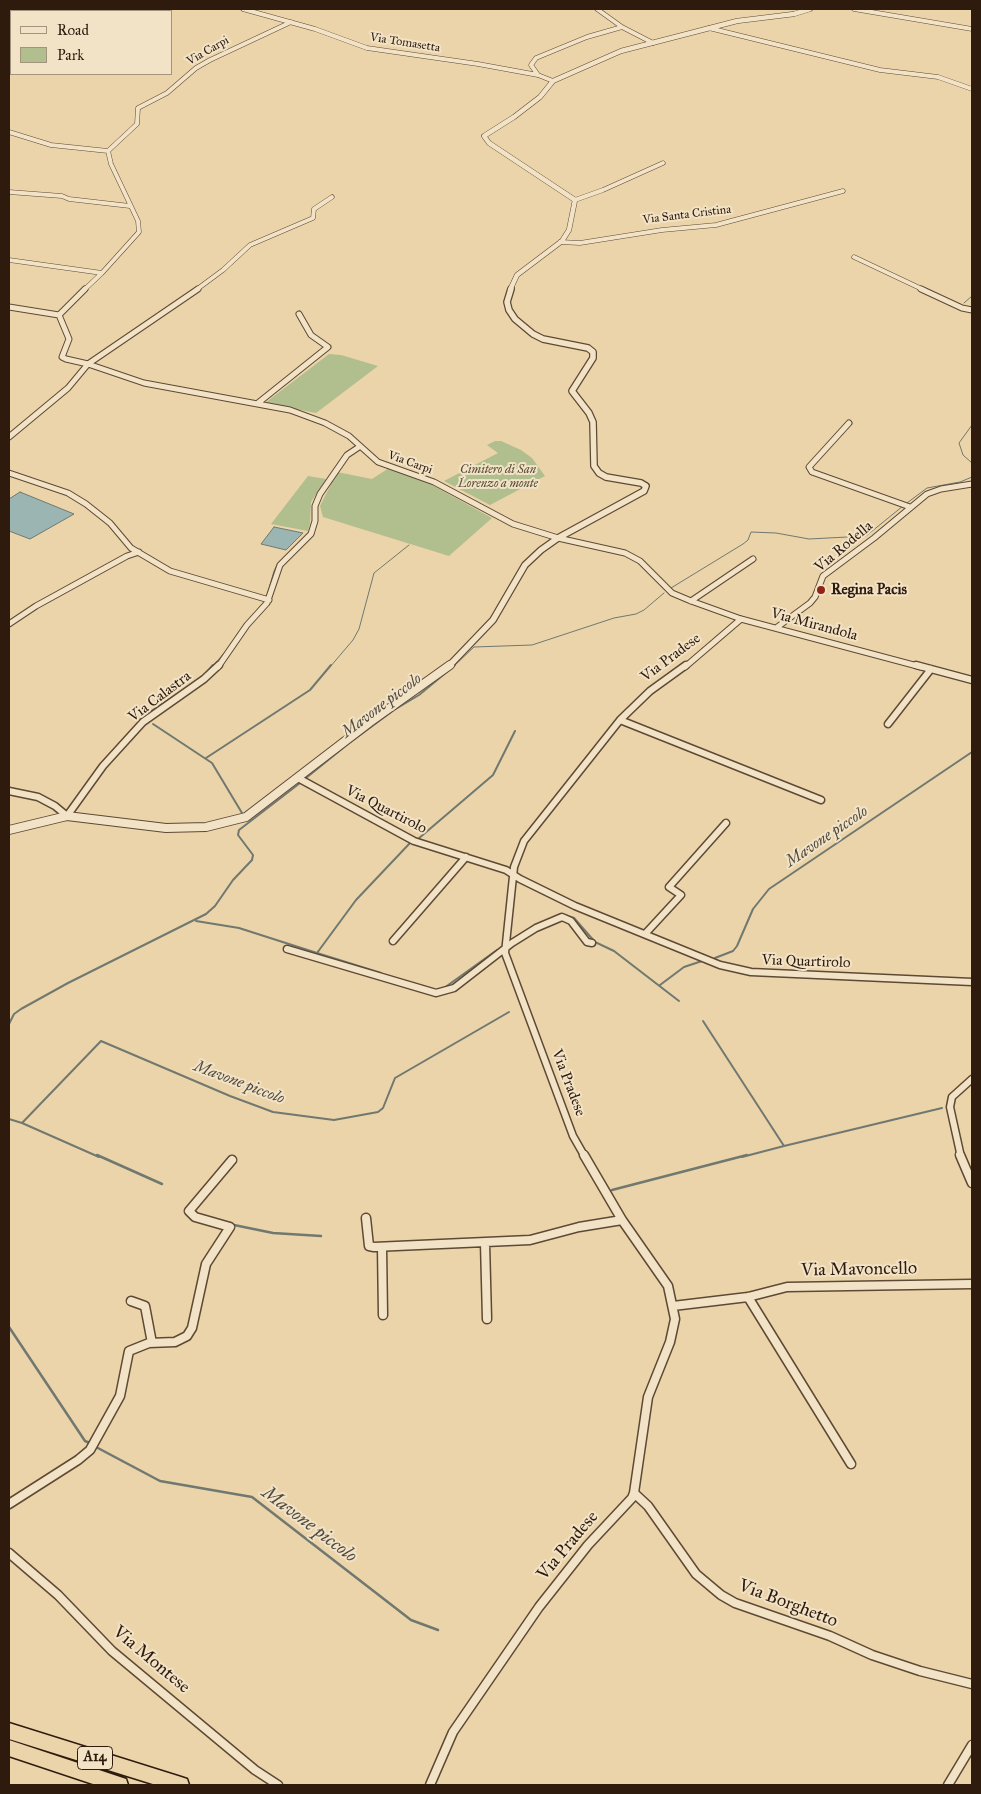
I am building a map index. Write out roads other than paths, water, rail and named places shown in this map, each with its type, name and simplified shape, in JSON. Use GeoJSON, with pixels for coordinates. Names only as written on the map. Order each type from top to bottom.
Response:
{"type":"FeatureCollection","features":[{"type":"Feature","properties":{"kind":"highway","name":"A14"},"geometry":{"type":"LineString","coordinates":[[9,1732],[181,1785]]}},
{"type":"Feature","properties":{"kind":"highway","name":"A14"},"geometry":{"type":"LineString","coordinates":[[9,1748],[120,1785]]}},
{"type":"Feature","properties":{"kind":"street","name":"Via Tomasetta"},"geometry":{"type":"LineString","coordinates":[[244,9],[291,22],[375,50],[478,64],[538,75],[553,81]]}},
{"type":"Feature","properties":{"kind":"street"},"geometry":{"type":"LineString","coordinates":[[597,9],[622,27],[652,43]]}},
{"type":"Feature","properties":{"kind":"street"},"geometry":{"type":"LineString","coordinates":[[575,200],[489,143],[484,136],[514,117],[540,97],[553,81],[621,51],[749,18],[794,14],[810,9]]}},
{"type":"Feature","properties":{"kind":"street"},"geometry":{"type":"LineString","coordinates":[[854,9],[972,29]]}},
{"type":"Feature","properties":{"kind":"street","name":"Via Carpi"},"geometry":{"type":"LineString","coordinates":[[108,151],[137,124],[138,108],[167,93],[196,68],[216,56],[291,22]]}},
{"type":"Feature","properties":{"kind":"street"},"geometry":{"type":"LineString","coordinates":[[538,75],[532,65],[536,58],[588,37],[622,27]]}},
{"type":"Feature","properties":{"kind":"street"},"geometry":{"type":"LineString","coordinates":[[709,28],[880,70],[938,77],[972,89]]}},
{"type":"Feature","properties":{"kind":"street"},"geometry":{"type":"LineString","coordinates":[[9,132],[51,145],[108,151],[111,164],[138,221],[139,232],[102,273],[64,307],[60,315],[9,307]]}},
{"type":"Feature","properties":{"kind":"street"},"geometry":{"type":"LineString","coordinates":[[575,200],[604,190],[663,163]]}},
{"type":"Feature","properties":{"kind":"street","name":"Via Santa Cristina"},"geometry":{"type":"LineString","coordinates":[[560,242],[580,243],[662,230],[722,224],[843,191]]}},
{"type":"Feature","properties":{"kind":"street"},"geometry":{"type":"LineString","coordinates":[[9,192],[62,196],[69,199],[130,206]]}},
{"type":"Feature","properties":{"kind":"street"},"geometry":{"type":"LineString","coordinates":[[9,437],[68,388],[88,364],[171,309],[223,270],[250,245],[314,218],[314,210],[332,197]]}},
{"type":"Feature","properties":{"kind":"street"},"geometry":{"type":"LineString","coordinates":[[9,830],[67,816],[166,828],[206,827],[246,817],[370,722],[452,664],[493,620],[525,565],[541,550],[558,538],[638,496],[644,491],[646,486],[641,483],[606,477],[598,473],[594,466],[593,422],[589,413],[572,391],[593,358],[593,352],[588,348],[543,339],[533,334],[515,319],[509,310],[509,293],[517,275],[560,242],[569,230],[575,200]]}},
{"type":"Feature","properties":{"kind":"street"},"geometry":{"type":"LineString","coordinates":[[854,257],[892,277],[972,310]]}},
{"type":"Feature","properties":{"kind":"street"},"geometry":{"type":"LineString","coordinates":[[9,260],[102,273]]}},
{"type":"Feature","properties":{"kind":"street"},"geometry":{"type":"LineString","coordinates":[[258,404],[328,347],[311,335],[299,314]]}},
{"type":"Feature","properties":{"kind":"street","name":"Via Carpi"},"geometry":{"type":"LineString","coordinates":[[60,315],[69,339],[62,357],[144,383],[290,410],[325,423],[348,436],[378,462],[434,482],[513,524],[558,538]]}},
{"type":"Feature","properties":{"kind":"street"},"geometry":{"type":"LineString","coordinates":[[849,423],[810,467],[812,472],[910,507]]}},
{"type":"Feature","properties":{"kind":"street","name":"Via Calastra"},"geometry":{"type":"LineString","coordinates":[[67,816],[103,766],[142,722],[204,680],[221,664],[247,625],[269,600],[280,565],[311,534],[315,521],[315,506],[320,494],[347,455],[359,447]]}},
{"type":"Feature","properties":{"kind":"street"},"geometry":{"type":"LineString","coordinates":[[9,473],[68,493],[110,522],[131,548],[170,571],[269,600]]}},
{"type":"Feature","properties":{"kind":"street","name":"Via Rodella"},"geometry":{"type":"LineString","coordinates":[[776,628],[816,597],[820,580],[823,576],[874,538],[910,507],[934,491],[972,484]]}},
{"type":"Feature","properties":{"kind":"street","name":"Via Mirandola"},"geometry":{"type":"LineString","coordinates":[[558,538],[625,553],[640,561],[672,593],[741,619],[972,680]]}},
{"type":"Feature","properties":{"kind":"street"},"geometry":{"type":"LineString","coordinates":[[9,624],[36,606],[127,556],[139,552]]}},
{"type":"Feature","properties":{"kind":"street"},"geometry":{"type":"LineString","coordinates":[[691,601],[753,559]]}},
{"type":"Feature","properties":{"kind":"street","name":"Via Pradese"},"geometry":{"type":"LineString","coordinates":[[430,1785],[458,1725],[529,1620],[588,1545],[634,1493],[648,1397],[673,1330],[675,1319],[668,1286],[622,1220],[573,1136],[508,965],[504,949],[512,874],[524,841],[620,720],[650,691],[687,666],[741,619]]}},
{"type":"Feature","properties":{"kind":"street"},"geometry":{"type":"LineString","coordinates":[[888,724],[932,669]]}},
{"type":"Feature","properties":{"kind":"street"},"geometry":{"type":"LineString","coordinates":[[620,720],[821,800]]}},
{"type":"Feature","properties":{"kind":"street","name":"Via Quartirolo"},"geometry":{"type":"LineString","coordinates":[[298,778],[414,841],[506,870],[575,906],[720,964],[751,972],[972,982]]}},
{"type":"Feature","properties":{"kind":"street"},"geometry":{"type":"LineString","coordinates":[[9,791],[38,797],[55,806],[67,816]]}},
{"type":"Feature","properties":{"kind":"street"},"geometry":{"type":"LineString","coordinates":[[645,934],[681,895],[669,887],[726,823]]}},
{"type":"Feature","properties":{"kind":"street"},"geometry":{"type":"LineString","coordinates":[[393,941],[466,857]]}},
{"type":"Feature","properties":{"kind":"street"},"geometry":{"type":"LineString","coordinates":[[287,949],[436,993],[454,988],[504,949],[536,928],[562,917],[571,921],[587,942],[592,943]]}},
{"type":"Feature","properties":{"kind":"street"},"geometry":{"type":"LineString","coordinates":[[972,1079],[952,1097],[950,1107],[962,1159],[972,1183]]}},
{"type":"Feature","properties":{"kind":"street"},"geometry":{"type":"LineString","coordinates":[[9,1504],[78,1460],[90,1450],[120,1396],[128,1351],[137,1346],[152,1343],[175,1342],[187,1336],[192,1328],[206,1264],[230,1226],[195,1217],[190,1211],[232,1160]]}},
{"type":"Feature","properties":{"kind":"street"},"geometry":{"type":"LineString","coordinates":[[366,1218],[369,1246],[382,1247],[530,1240],[622,1220]]}},
{"type":"Feature","properties":{"kind":"street"},"geometry":{"type":"LineString","coordinates":[[485,1243],[487,1319]]}},
{"type":"Feature","properties":{"kind":"street"},"geometry":{"type":"LineString","coordinates":[[382,1247],[383,1315]]}},
{"type":"Feature","properties":{"kind":"street","name":"Via Mavoncello"},"geometry":{"type":"LineString","coordinates":[[748,1297],[787,1287],[818,1285],[972,1284]]}},
{"type":"Feature","properties":{"kind":"street"},"geometry":{"type":"LineString","coordinates":[[673,1306],[748,1297],[851,1464]]}},
{"type":"Feature","properties":{"kind":"street"},"geometry":{"type":"LineString","coordinates":[[131,1301],[145,1306],[147,1310],[152,1343]]}},
{"type":"Feature","properties":{"kind":"street","name":"Via Borghetto"},"geometry":{"type":"LineString","coordinates":[[634,1493],[648,1506],[696,1574],[721,1595],[742,1605],[830,1636],[872,1655],[920,1672],[972,1684]]}},
{"type":"Feature","properties":{"kind":"street","name":"Via Montese"},"geometry":{"type":"LineString","coordinates":[[9,1553],[58,1596],[112,1651],[255,1770],[278,1785]]}},
{"type":"Feature","properties":{"kind":"street"},"geometry":{"type":"LineString","coordinates":[[948,1785],[972,1745]]}},
{"type":"Feature","properties":{"kind":"water"},"geometry":{"type":"Polygon","coordinates":[[[20,492],[74,514],[30,539],[9,531],[9,499],[20,492]]]}},
{"type":"Feature","properties":{"kind":"water"},"geometry":{"type":"Polygon","coordinates":[[[274,527],[303,533],[286,550],[261,544],[274,527]]]}},
{"type":"Feature","properties":{"kind":"waterway","name":"Mavone piccolo"},"geometry":{"type":"LineString","coordinates":[[964,303],[972,296]]}},
{"type":"Feature","properties":{"kind":"waterway","name":"Mavone piccolo"},"geometry":{"type":"LineString","coordinates":[[972,425],[959,443],[963,455],[972,463]]}},
{"type":"Feature","properties":{"kind":"waterway","name":"Mavone piccolo"},"geometry":{"type":"LineString","coordinates":[[907,503],[927,488],[960,482],[972,477]]}},
{"type":"Feature","properties":{"kind":"waterway","name":"Mavone piccolo"},"geometry":{"type":"LineString","coordinates":[[671,588],[743,544],[748,540],[751,532],[776,533],[809,539],[866,536],[903,506]]}},
{"type":"Feature","properties":{"kind":"waterway"},"geometry":{"type":"LineString","coordinates":[[330,667],[353,640],[359,629],[374,573],[409,545]]}},
{"type":"Feature","properties":{"kind":"waterway"},"geometry":{"type":"LineString","coordinates":[[268,592],[274,571],[278,563],[285,556]]}},
{"type":"Feature","properties":{"kind":"waterway","name":"Mavone piccolo"},"geometry":{"type":"LineString","coordinates":[[453,667],[474,647],[532,645],[614,618],[636,614],[644,610],[664,593]]}},
{"type":"Feature","properties":{"kind":"waterway"},"geometry":{"type":"LineString","coordinates":[[258,609],[263,603]]}},
{"type":"Feature","properties":{"kind":"waterway"},"geometry":{"type":"LineString","coordinates":[[212,667],[225,652]]}},
{"type":"Feature","properties":{"kind":"waterway"},"geometry":{"type":"LineString","coordinates":[[206,673],[213,665]]}},
{"type":"Feature","properties":{"kind":"waterway"},"geometry":{"type":"LineString","coordinates":[[206,758],[310,690],[331,665]]}},
{"type":"Feature","properties":{"kind":"waterway","name":"Mavone piccolo"},"geometry":{"type":"LineString","coordinates":[[306,778],[348,744],[394,710],[419,695],[448,671]]}},
{"type":"Feature","properties":{"kind":"waterway"},"geometry":{"type":"LineString","coordinates":[[147,714],[189,686]]}},
{"type":"Feature","properties":{"kind":"waterway"},"geometry":{"type":"LineString","coordinates":[[153,724],[212,763],[242,813]]}},
{"type":"Feature","properties":{"kind":"waterway","name":"Mavone piccolo"},"geometry":{"type":"LineString","coordinates":[[418,839],[493,775],[515,731]]}},
{"type":"Feature","properties":{"kind":"waterway","name":"Mavone piccolo"},"geometry":{"type":"LineString","coordinates":[[715,958],[733,951],[737,946],[753,909],[769,889],[972,752]]}},
{"type":"Feature","properties":{"kind":"waterway","name":"Mavone piccolo"},"geometry":{"type":"LineString","coordinates":[[9,1024],[14,1014],[21,1009],[68,983],[206,914],[215,906],[233,880],[252,860],[253,855],[238,835],[239,830],[300,783]]}},
{"type":"Feature","properties":{"kind":"waterway","name":"Mavone piccolo"},"geometry":{"type":"LineString","coordinates":[[317,953],[356,900],[410,843]]}},
{"type":"Feature","properties":{"kind":"waterway","name":"Mavone piccolo"},"geometry":{"type":"LineString","coordinates":[[565,915],[574,918],[595,942],[614,951],[679,1001]]}},
{"type":"Feature","properties":{"kind":"waterway","name":"Mavone piccolo"},"geometry":{"type":"LineString","coordinates":[[196,921],[239,928],[317,953]]}},
{"type":"Feature","properties":{"kind":"waterway","name":"Mavone piccolo"},"geometry":{"type":"LineString","coordinates":[[444,988],[497,950]]}},
{"type":"Feature","properties":{"kind":"waterway","name":"Mavone piccolo"},"geometry":{"type":"LineString","coordinates":[[317,953],[381,973]]}},
{"type":"Feature","properties":{"kind":"waterway","name":"Mavone piccolo"},"geometry":{"type":"LineString","coordinates":[[660,985],[684,967],[702,961]]}},
{"type":"Feature","properties":{"kind":"waterway","name":"Mavone piccolo"},"geometry":{"type":"LineString","coordinates":[[22,1123],[101,1041],[230,1096],[273,1112],[334,1120],[378,1112],[383,1108],[395,1078],[509,1012]]}},
{"type":"Feature","properties":{"kind":"waterway","name":"Mavone piccolo"},"geometry":{"type":"LineString","coordinates":[[703,1021],[784,1146]]}},
{"type":"Feature","properties":{"kind":"waterway","name":"Mavone piccolo"},"geometry":{"type":"LineString","coordinates":[[784,1146],[942,1108]]}},
{"type":"Feature","properties":{"kind":"waterway","name":"Mavone piccolo"},"geometry":{"type":"LineString","coordinates":[[9,1119],[22,1123]]}},
{"type":"Feature","properties":{"kind":"waterway","name":"Mavone piccolo"},"geometry":{"type":"LineString","coordinates":[[22,1123],[99,1157]]}},
{"type":"Feature","properties":{"kind":"waterway","name":"Mavone piccolo"},"geometry":{"type":"LineString","coordinates":[[742,1157],[784,1146]]}},
{"type":"Feature","properties":{"kind":"waterway","name":"Mavone piccolo"},"geometry":{"type":"LineString","coordinates":[[97,1155],[162,1184]]}},
{"type":"Feature","properties":{"kind":"waterway","name":"Mavone piccolo"},"geometry":{"type":"LineString","coordinates":[[612,1190],[747,1155]]}},
{"type":"Feature","properties":{"kind":"waterway","name":"Mavone piccolo"},"geometry":{"type":"LineString","coordinates":[[234,1225],[273,1233],[321,1236]]}},
{"type":"Feature","properties":{"kind":"waterway","name":"Mavone piccolo"},"geometry":{"type":"LineString","coordinates":[[9,1327],[85,1441],[90,1443]]}},
{"type":"Feature","properties":{"kind":"waterway","name":"Mavone piccolo"},"geometry":{"type":"LineString","coordinates":[[96,1447],[160,1481],[252,1497],[411,1620],[438,1630]]}},
{"type":"Feature","properties":{"kind":"place","name":"Regina Pacis"},"geometry":{"type":"Point","coordinates":[821,590]}},
{"type":"Feature","properties":{"kind":"park label","name":"Cimitero di San Lorenzo a monte"},"geometry":{"type":"Point","coordinates":[498,477]}}]}
